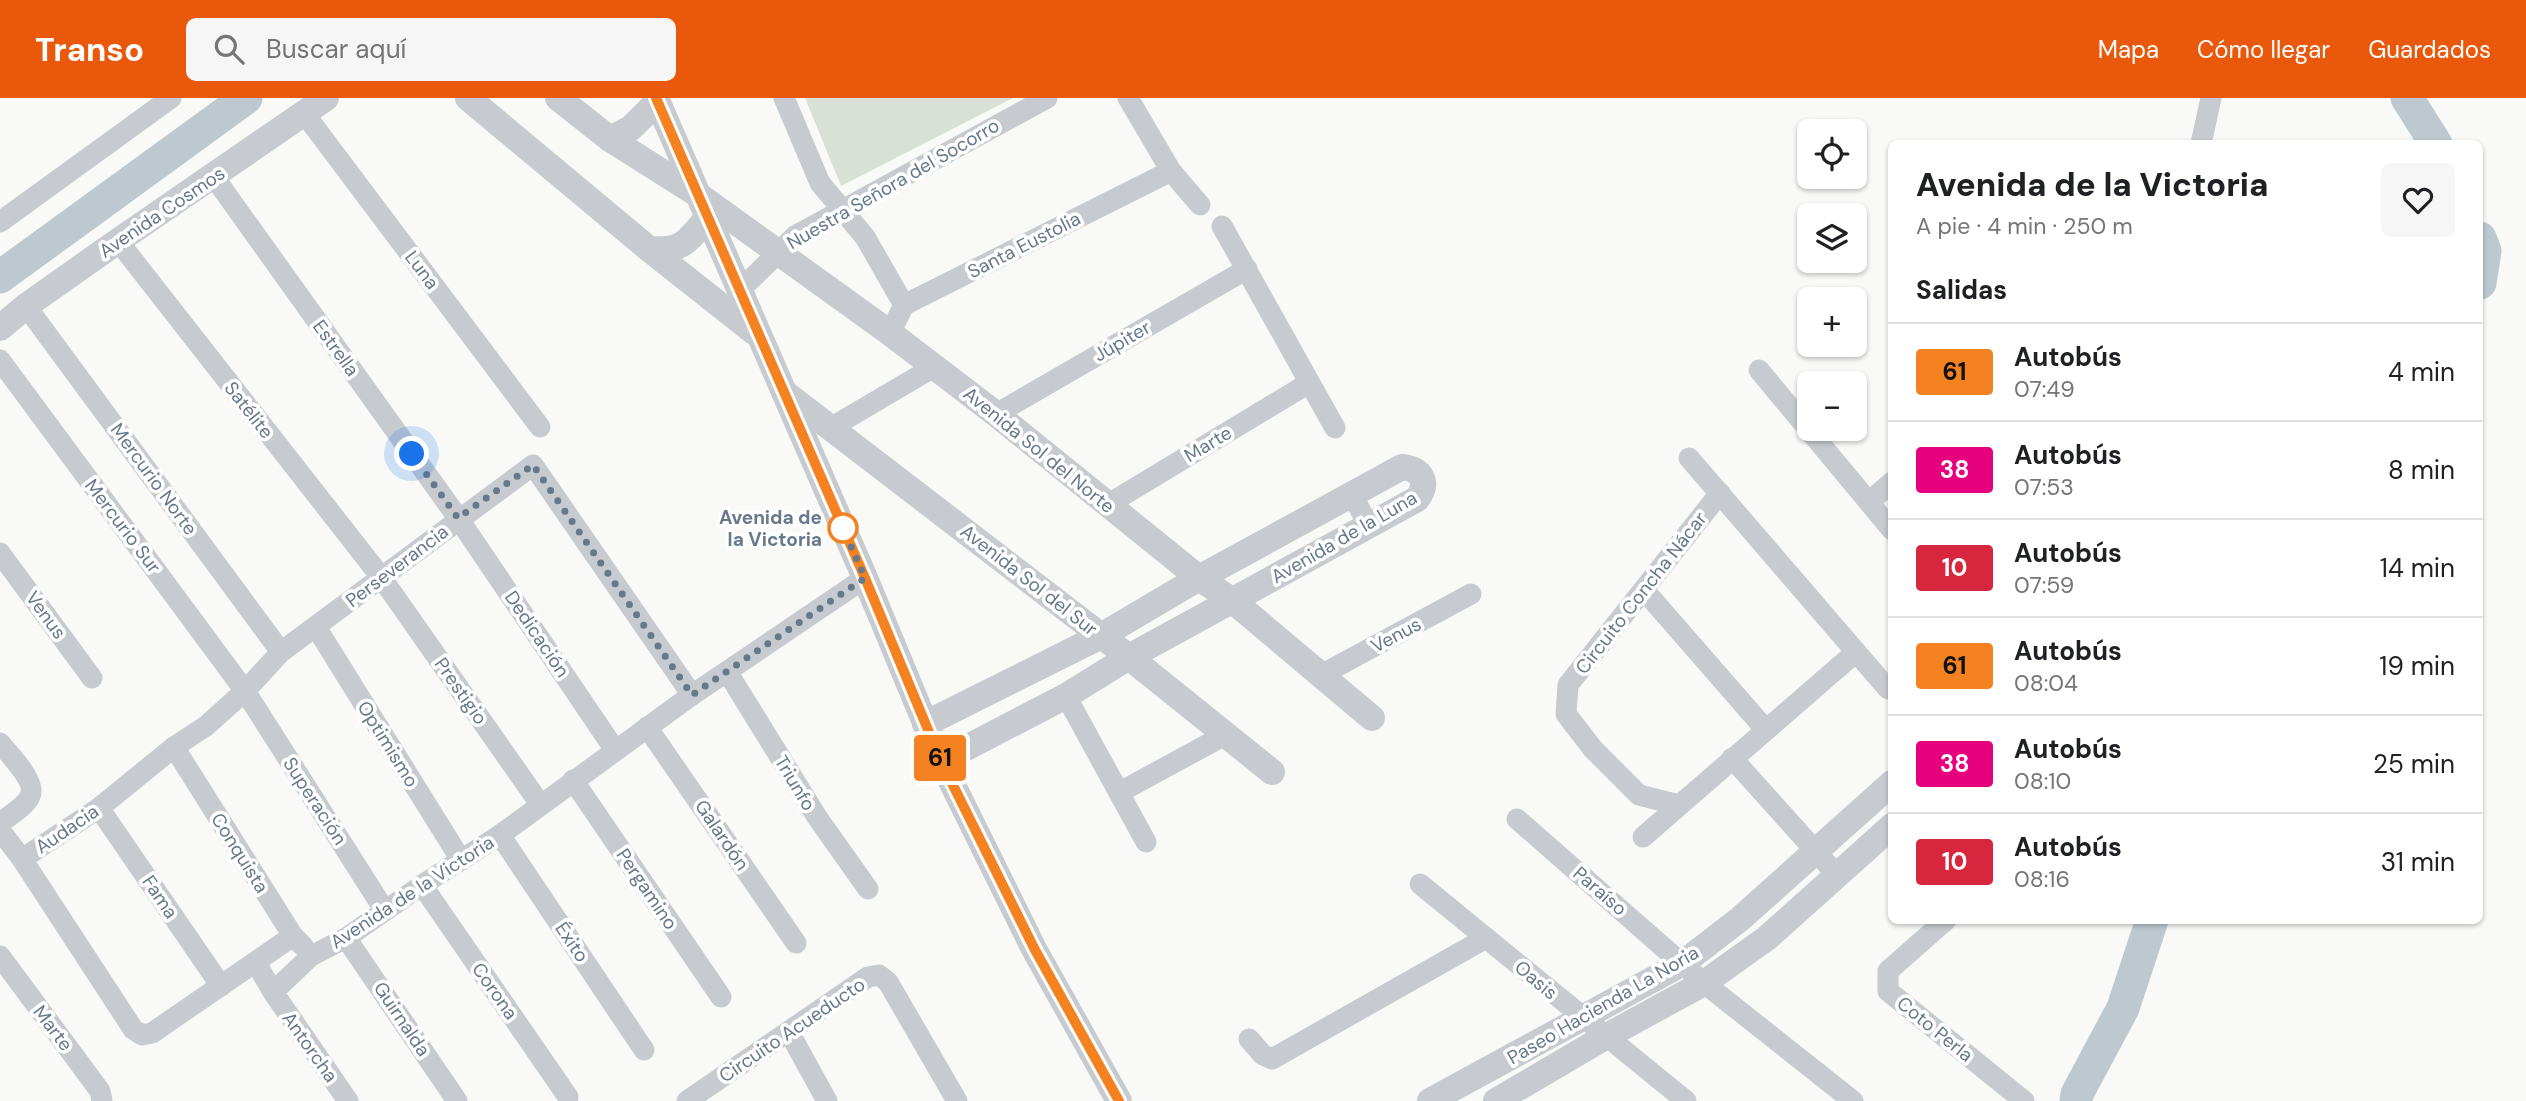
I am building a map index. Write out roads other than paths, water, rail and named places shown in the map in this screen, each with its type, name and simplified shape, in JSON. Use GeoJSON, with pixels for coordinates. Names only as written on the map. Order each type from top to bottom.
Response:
{"type":"FeatureCollection","features":[{"type":"Feature","properties":{"kind":"street"},"geometry":{"type":"LineString","coordinates":[[0,222],[170,98]]}},
{"type":"Feature","properties":{"kind":"street","name":"Avenida Cosmos"},"geometry":{"type":"LineString","coordinates":[[0,328],[26,306],[118,241],[326,98]]}},
{"type":"Feature","properties":{"kind":"street"},"geometry":{"type":"LineString","coordinates":[[468,98],[649,249],[757,334]]}},
{"type":"Feature","properties":{"kind":"street","name":"Avenida Sol del Norte"},"geometry":{"type":"LineString","coordinates":[[558,98],[610,139],[697,194],[890,333],[996,414],[1199,578],[1233,601],[1372,718]]}},
{"type":"Feature","properties":{"kind":"street"},"geometry":{"type":"LineString","coordinates":[[784,98],[820,183],[865,237],[904,305],[890,333]]}},
{"type":"Feature","properties":{"kind":"street","name":"Nuestra Señora del Socorro"},"geometry":{"type":"LineString","coordinates":[[739,291],[795,236],[1047,98]]}},
{"type":"Feature","properties":{"kind":"street"},"geometry":{"type":"LineString","coordinates":[[1128,98],[1171,171],[1200,205]]}},
{"type":"Feature","properties":{"kind":"street"},"geometry":{"type":"LineString","coordinates":[[2202,140],[2211,98]]}},
{"type":"Feature","properties":{"kind":"street"},"geometry":{"type":"LineString","coordinates":[[610,139],[631,128],[656,100],[865,578],[941,761],[1034,948],[1119,1101]]}},
{"type":"Feature","properties":{"kind":"street","name":"Luna"},"geometry":{"type":"LineString","coordinates":[[304,113],[540,427]]}},
{"type":"Feature","properties":{"kind":"street","name":"Santa Eustolia"},"geometry":{"type":"LineString","coordinates":[[904,305],[1171,171]]}},
{"type":"Feature","properties":{"kind":"street","name":"Estrella"},"geometry":{"type":"LineString","coordinates":[[214,177],[458,518]]}},
{"type":"Feature","properties":{"kind":"street"},"geometry":{"type":"LineString","coordinates":[[649,249],[670,250],[686,242],[708,219]]}},
{"type":"Feature","properties":{"kind":"street"},"geometry":{"type":"LineString","coordinates":[[1222,226],[1335,428]]}},
{"type":"Feature","properties":{"kind":"street","name":"Satélite"},"geometry":{"type":"LineString","coordinates":[[118,241],[381,578]]}},
{"type":"Feature","properties":{"kind":"street","name":"Júpiter"},"geometry":{"type":"LineString","coordinates":[[996,414],[1247,269]]}},
{"type":"Feature","properties":{"kind":"street","name":"Mercurio Norte"},"geometry":{"type":"LineString","coordinates":[[26,306],[281,652]]}},
{"type":"Feature","properties":{"kind":"street","name":"Mercurio Sur"},"geometry":{"type":"LineString","coordinates":[[0,360],[245,691]]}},
{"type":"Feature","properties":{"kind":"street"},"geometry":{"type":"LineString","coordinates":[[832,428],[934,367]]}},
{"type":"Feature","properties":{"kind":"street"},"geometry":{"type":"LineString","coordinates":[[1759,370],[1888,525]]}},
{"type":"Feature","properties":{"kind":"street","name":"Marte"},"geometry":{"type":"LineString","coordinates":[[1107,505],[1309,383]]}},
{"type":"Feature","properties":{"kind":"street","name":"Avenida Sol del Sur"},"geometry":{"type":"LineString","coordinates":[[784,392],[1129,657],[1272,772]]}},
{"type":"Feature","properties":{"kind":"street","name":"Circuito Concha Nácar"},"geometry":{"type":"LineString","coordinates":[[1689,458],[1888,689]]}},
{"type":"Feature","properties":{"kind":"street","name":"Perseverancia"},"geometry":{"type":"LineString","coordinates":[[245,691],[281,652],[458,518],[533,465],[692,695]]}},
{"type":"Feature","properties":{"kind":"street","name":"Avenida de la Luna"},"geometry":{"type":"LineString","coordinates":[[925,724],[1101,636],[1199,578],[1402,467],[1412,468],[1424,482],[1424,491],[1417,499],[1369,527],[1129,657],[1066,696],[941,761]]}},
{"type":"Feature","properties":{"kind":"street"},"geometry":{"type":"LineString","coordinates":[[1869,502],[1888,485]]}},
{"type":"Feature","properties":{"kind":"street","name":"Circuito Concha Nácar"},"geometry":{"type":"LineString","coordinates":[[1679,805],[1639,795],[1593,749],[1566,714],[1568,685],[1720,493]]}},
{"type":"Feature","properties":{"kind":"street"},"geometry":{"type":"LineString","coordinates":[[1352,494],[1369,527]]}},
{"type":"Feature","properties":{"kind":"street","name":"Dedicación"},"geometry":{"type":"LineString","coordinates":[[458,518],[615,750]]}},
{"type":"Feature","properties":{"kind":"street","name":"Venus"},"geometry":{"type":"LineString","coordinates":[[0,553],[92,678]]}},
{"type":"Feature","properties":{"kind":"street","name":"Prestigio"},"geometry":{"type":"LineString","coordinates":[[381,578],[540,804]]}},
{"type":"Feature","properties":{"kind":"street","name":"Avenida de la Victoria"},"geometry":{"type":"LineString","coordinates":[[273,992],[311,956],[346,938],[500,835],[692,695],[865,578]]}},
{"type":"Feature","properties":{"kind":"street"},"geometry":{"type":"LineString","coordinates":[[1644,590],[1766,730]]}},
{"type":"Feature","properties":{"kind":"street","name":"Venus"},"geometry":{"type":"LineString","coordinates":[[1321,676],[1471,594]]}},
{"type":"Feature","properties":{"kind":"street","name":"Optimismo"},"geometry":{"type":"LineString","coordinates":[[316,627],[461,860]]}},
{"type":"Feature","properties":{"kind":"street"},"geometry":{"type":"LineString","coordinates":[[1643,837],[1857,652]]}},
{"type":"Feature","properties":{"kind":"street","name":"Triunfo"},"geometry":{"type":"LineString","coordinates":[[728,673],[817,817],[868,889]]}},
{"type":"Feature","properties":{"kind":"street","name":"Audacia"},"geometry":{"type":"LineString","coordinates":[[221,986],[152,1033],[142,1035],[133,1029],[22,859],[99,808],[174,747],[206,726],[245,691]]}},
{"type":"Feature","properties":{"kind":"street","name":"Superación"},"geometry":{"type":"LineString","coordinates":[[245,691],[385,911]]}},
{"type":"Feature","properties":{"kind":"street"},"geometry":{"type":"LineString","coordinates":[[1066,696],[1146,842]]}},
{"type":"Feature","properties":{"kind":"street","name":"Galardón"},"geometry":{"type":"LineString","coordinates":[[648,727],[796,943]]}},
{"type":"Feature","properties":{"kind":"street"},"geometry":{"type":"LineString","coordinates":[[1120,792],[1225,734]]}},
{"type":"Feature","properties":{"kind":"street"},"geometry":{"type":"LineString","coordinates":[[0,743],[28,779],[32,790],[30,799],[0,823]]}},
{"type":"Feature","properties":{"kind":"street","name":"Conquista"},"geometry":{"type":"LineString","coordinates":[[174,747],[293,936],[311,956]]}},
{"type":"Feature","properties":{"kind":"street"},"geometry":{"type":"LineString","coordinates":[[1732,758],[1837,874]]}},
{"type":"Feature","properties":{"kind":"street","name":"Pergamino"},"geometry":{"type":"LineString","coordinates":[[573,780],[721,998]]}},
{"type":"Feature","properties":{"kind":"street","name":"Paseo Hacienda La Noria"},"geometry":{"type":"LineString","coordinates":[[1430,1101],[1683,963],[1740,919],[1888,787]]}},
{"type":"Feature","properties":{"kind":"street","name":"Fama"},"geometry":{"type":"LineString","coordinates":[[99,808],[221,986]]}},
{"type":"Feature","properties":{"kind":"street","name":"Paraíso"},"geometry":{"type":"LineString","coordinates":[[1517,819],[1704,983]]}},
{"type":"Feature","properties":{"kind":"street","name":"Paseo Hacienda La Noria"},"geometry":{"type":"LineString","coordinates":[[1499,1100],[1605,1037],[1704,983],[1767,938],[1888,829]]}},
{"type":"Feature","properties":{"kind":"street"},"geometry":{"type":"LineString","coordinates":[[0,830],[22,859]]}},
{"type":"Feature","properties":{"kind":"street","name":"Éxito"},"geometry":{"type":"LineString","coordinates":[[500,835],[644,1050]]}},
{"type":"Feature","properties":{"kind":"street","name":"Oasis"},"geometry":{"type":"LineString","coordinates":[[1420,884],[1686,1101]]}},
{"type":"Feature","properties":{"kind":"street","name":"Corona"},"geometry":{"type":"LineString","coordinates":[[422,885],[568,1097]]}},
{"type":"Feature","properties":{"kind":"street","name":"Coto Perla"},"geometry":{"type":"LineString","coordinates":[[1941,924],[1888,971],[1888,991],[2024,1101]]}},
{"type":"Feature","properties":{"kind":"street"},"geometry":{"type":"LineString","coordinates":[[221,986],[293,936]]}},
{"type":"Feature","properties":{"kind":"street","name":"Guirnalda"},"geometry":{"type":"LineString","coordinates":[[346,938],[457,1101]]}},
{"type":"Feature","properties":{"kind":"street"},"geometry":{"type":"LineString","coordinates":[[1250,1039],[1263,1055],[1272,1059],[1486,938]]}},
{"type":"Feature","properties":{"kind":"street","name":"Marte"},"geometry":{"type":"LineString","coordinates":[[0,956],[100,1091],[102,1101]]}},
{"type":"Feature","properties":{"kind":"street","name":"Antorcha"},"geometry":{"type":"LineString","coordinates":[[256,963],[348,1101]]}},
{"type":"Feature","properties":{"kind":"street","name":"Circuito Acueducto"},"geometry":{"type":"LineString","coordinates":[[693,1099],[868,977],[879,975],[888,982],[957,1101]]}},
{"type":"Feature","properties":{"kind":"street"},"geometry":{"type":"LineString","coordinates":[[1704,983],[1853,1101]]}},
{"type":"Feature","properties":{"kind":"street"},"geometry":{"type":"LineString","coordinates":[[789,1032],[827,1101]]}},
{"type":"Feature","properties":{"kind":"street"},"geometry":{"type":"LineString","coordinates":[[1485,1072],[1499,1100]]}},
{"type":"Feature","properties":{"kind":"waterway"},"geometry":{"type":"LineString","coordinates":[[0,277],[246,98]]}},
{"type":"Feature","properties":{"kind":"waterway"},"geometry":{"type":"LineString","coordinates":[[2407,98],[2433,140]]}},
{"type":"Feature","properties":{"kind":"waterway"},"geometry":{"type":"LineString","coordinates":[[2483,246],[2483,264]]}},
{"type":"Feature","properties":{"kind":"waterway"},"geometry":{"type":"LineString","coordinates":[[2076,1101],[2077,1094],[2123,1008],[2151,924]]}},
{"type":"Feature","properties":{"kind":"place","name":"Avenida de la Victoria"},"geometry":{"type":"Point","coordinates":[843,528]}}]}
